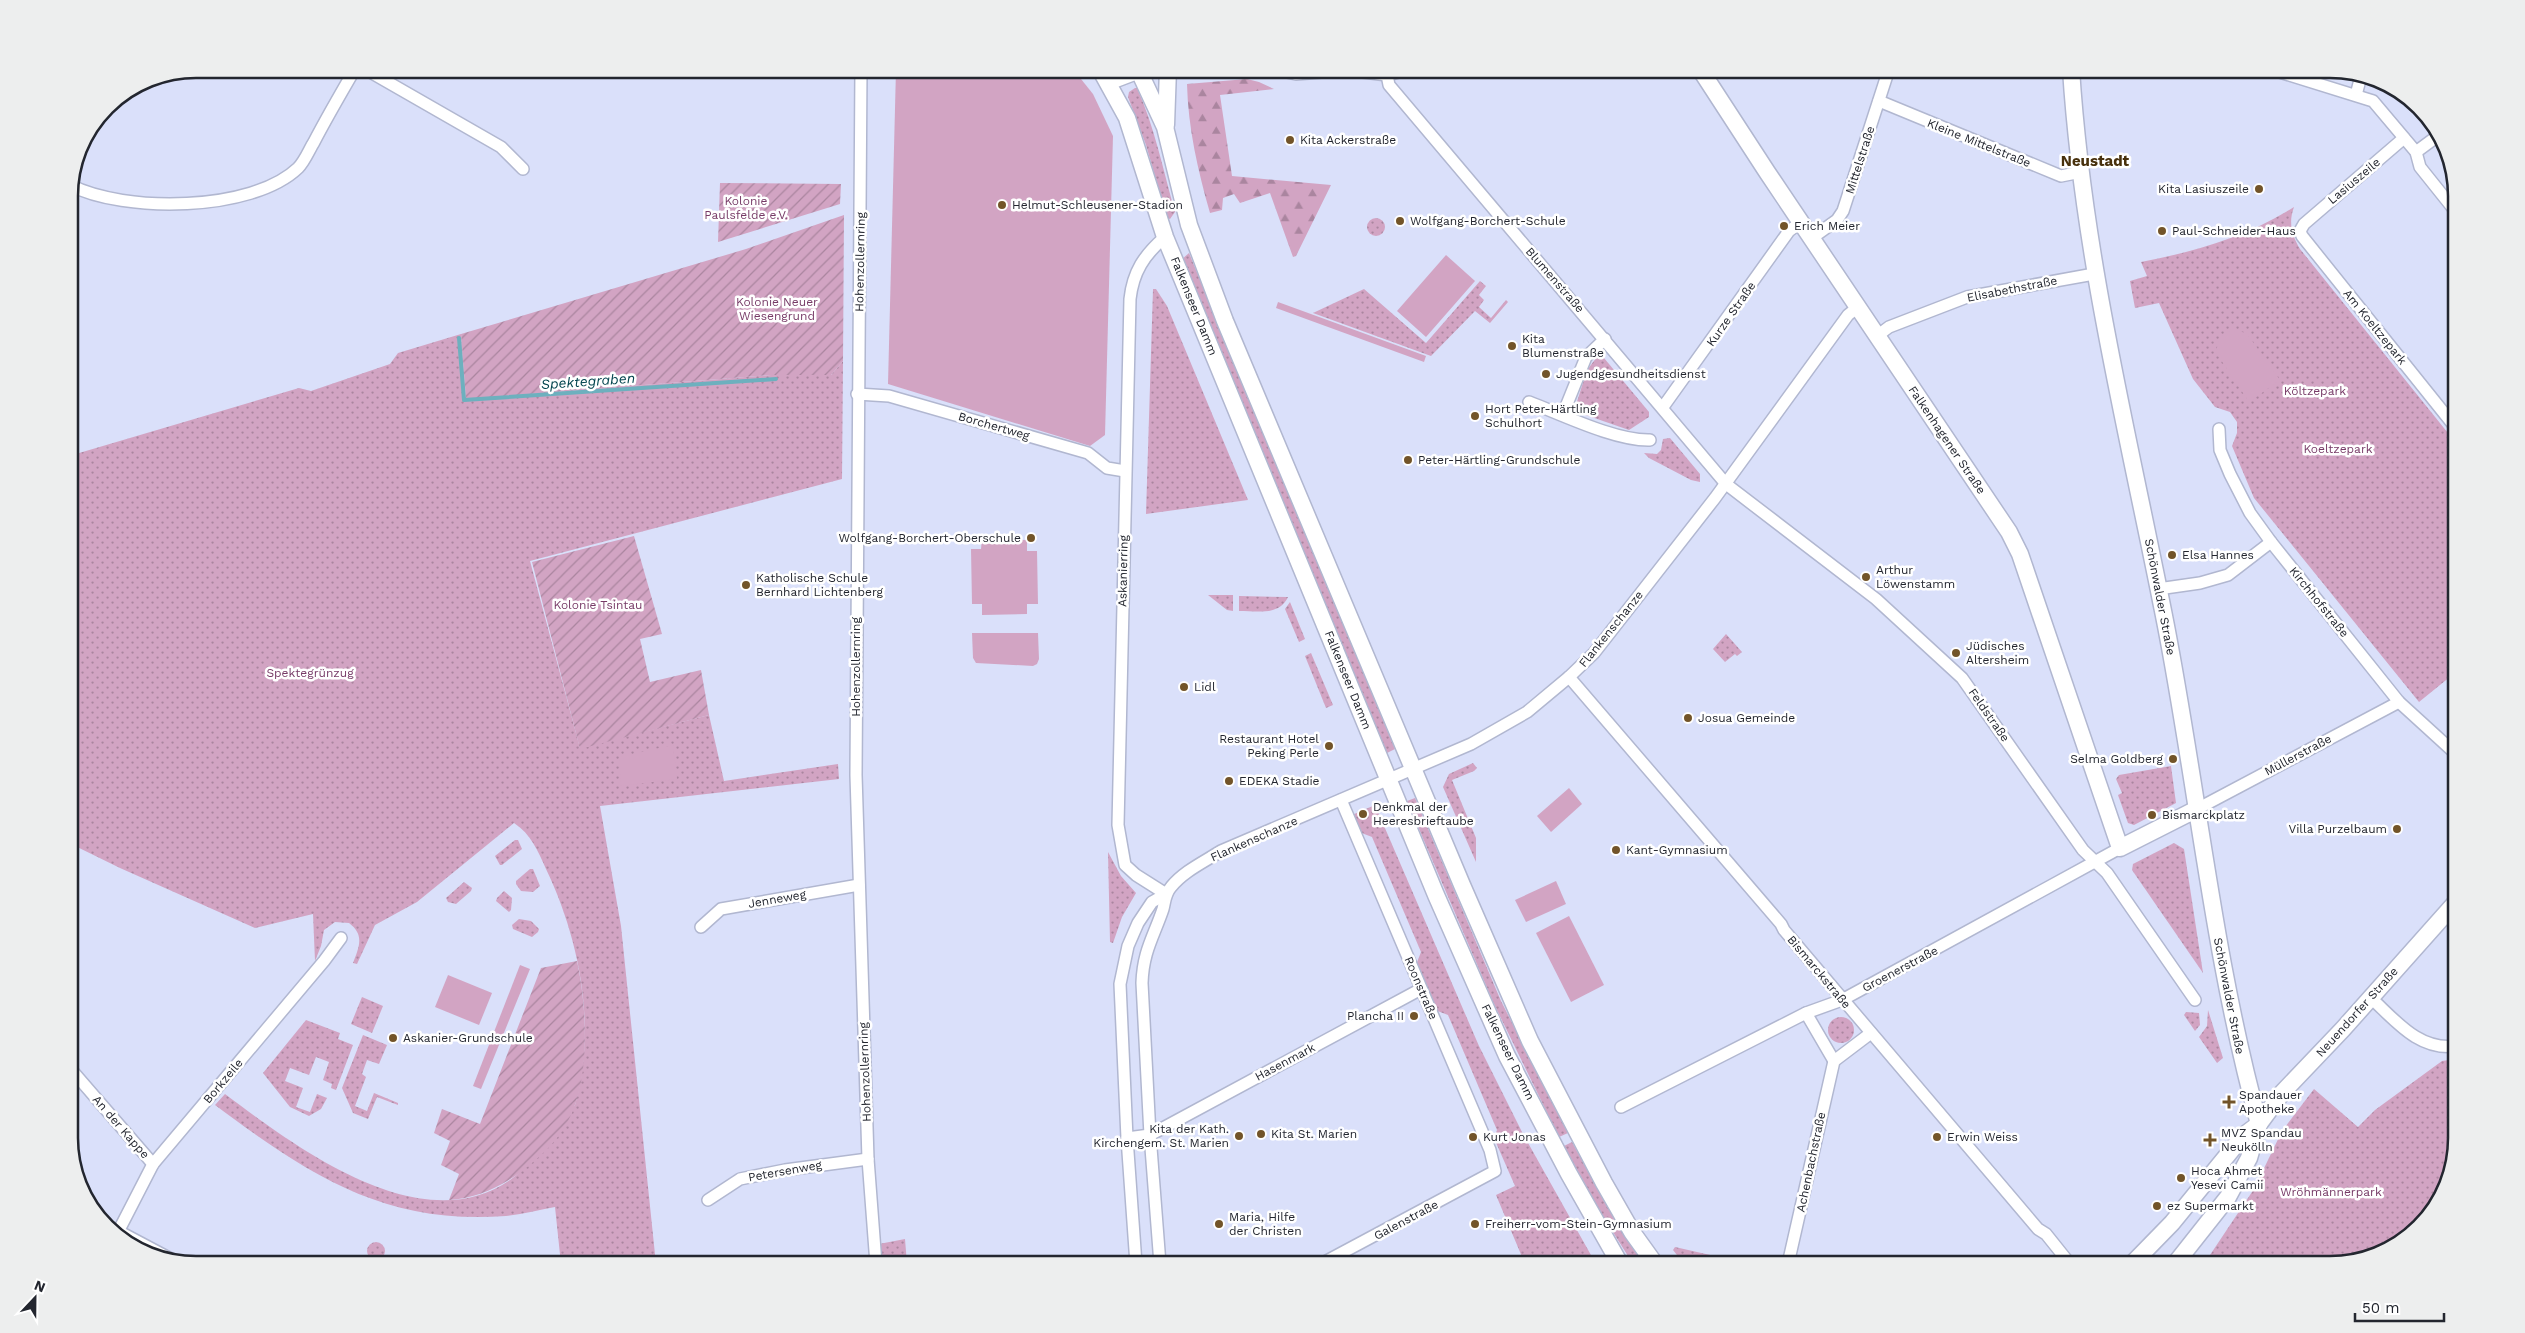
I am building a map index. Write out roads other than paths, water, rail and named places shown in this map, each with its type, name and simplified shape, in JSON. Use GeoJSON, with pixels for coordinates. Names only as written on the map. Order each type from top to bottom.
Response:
{"type":"FeatureCollection","features":[{"type":"Feature","properties":{"kind":"main road","name":"Falkenseer Damm"},"geometry":{"type":"LineString","coordinates":[[1110,78],[1127,118],[1165,238],[1436,895],[1507,1056],[1581,1197],[1615,1256]]}},
{"type":"Feature","properties":{"kind":"main road"},"geometry":{"type":"LineString","coordinates":[[1144,78],[1165,127]]}},
{"type":"Feature","properties":{"kind":"main road"},"geometry":{"type":"LineString","coordinates":[[1165,127],[1168,78]]}},
{"type":"Feature","properties":{"kind":"main road","name":"Falkenhagener Straße"},"geometry":{"type":"LineString","coordinates":[[1706,78],[2016,546],[2120,848]]}},
{"type":"Feature","properties":{"kind":"main road","name":"Schönwalder Straße"},"geometry":{"type":"LineString","coordinates":[[2072,78],[2076,139],[2094,274],[2158,589],[2197,809],[2222,968],[2241,1056],[2259,1124]]}},
{"type":"Feature","properties":{"kind":"main road","name":"Falkenseer Damm"},"geometry":{"type":"LineString","coordinates":[[1165,127],[1189,225],[1227,327],[1530,1041],[1604,1183],[1632,1232],[1649,1256]]}},
{"type":"Feature","properties":{"kind":"main road"},"geometry":{"type":"LineString","coordinates":[[1165,238],[1189,225]]}},
{"type":"Feature","properties":{"kind":"main road"},"geometry":{"type":"LineString","coordinates":[[2120,848],[2197,809]]}},
{"type":"Feature","properties":{"kind":"main road","name":"Neuendorfer Straße"},"geometry":{"type":"LineString","coordinates":[[2140,1256],[2172,1223],[2243,1136],[2259,1124],[2282,1093],[2371,998],[2448,911]]}},
{"type":"Feature","properties":{"kind":"main road","name":"Neuendorfer Straße"},"geometry":{"type":"LineString","coordinates":[[2183,1256],[2212,1221],[2238,1181],[2250,1158],[2259,1124]]}},
{"type":"Feature","properties":{"kind":"main road"},"geometry":{"type":"LineString","coordinates":[[2218,1167],[2238,1181]]}},
{"type":"Feature","properties":{"kind":"street"},"geometry":{"type":"LineString","coordinates":[[78,188],[106,199],[152,203],[210,202],[254,194],[280,182],[299,167],[350,78]]}},
{"type":"Feature","properties":{"kind":"street"},"geometry":{"type":"LineString","coordinates":[[381,78],[501,147],[523,170]]}},
{"type":"Feature","properties":{"kind":"street","name":"Hohenzollernring"},"geometry":{"type":"LineString","coordinates":[[861,78],[861,208],[857,394],[856,716],[859,884],[868,1159],[875,1256]]}},
{"type":"Feature","properties":{"kind":"street","name":"Blumenstraße"},"geometry":{"type":"LineString","coordinates":[[1388,78],[1389,85],[1605,338],[1726,484]]}},
{"type":"Feature","properties":{"kind":"street","name":"Mittelstraße"},"geometry":{"type":"LineString","coordinates":[[1812,238],[1837,220],[1843,211],[1887,78]]}},
{"type":"Feature","properties":{"kind":"street"},"geometry":{"type":"LineString","coordinates":[[2300,78],[2373,101],[2416,152],[2420,167],[2447,201]]}},
{"type":"Feature","properties":{"kind":"street"},"geometry":{"type":"LineString","coordinates":[[2356,95],[2359,82]]}},
{"type":"Feature","properties":{"kind":"street","name":"Kleine Mittelstraße"},"geometry":{"type":"LineString","coordinates":[[1879,101],[2061,176],[2081,172]]}},
{"type":"Feature","properties":{"kind":"street","name":"Lasiuszeile"},"geometry":{"type":"LineString","coordinates":[[2304,224],[2404,138]]}},
{"type":"Feature","properties":{"kind":"street"},"geometry":{"type":"LineString","coordinates":[[2416,152],[2433,139]]}},
{"type":"Feature","properties":{"kind":"street","name":"Kurze Straße"},"geometry":{"type":"LineString","coordinates":[[1663,407],[1790,231],[1801,222]]}},
{"type":"Feature","properties":{"kind":"street","name":"Am Koeltzepark"},"geometry":{"type":"LineString","coordinates":[[2304,224],[2300,231],[2302,236],[2447,417]]}},
{"type":"Feature","properties":{"kind":"street","name":"Askanierring"},"geometry":{"type":"LineString","coordinates":[[1165,238],[1150,251],[1140,264],[1132,283],[1125,471],[1118,824],[1125,865],[1136,875],[1166,894]]}},
{"type":"Feature","properties":{"kind":"street","name":"Elisabethstraße"},"geometry":{"type":"LineString","coordinates":[[1877,336],[1889,327],[1967,297],[2094,274]]}},
{"type":"Feature","properties":{"kind":"street","name":"Flankenschanze"},"geometry":{"type":"LineString","coordinates":[[1135,1256],[1120,999],[1122,967],[1138,923],[1152,902],[1166,894],[1193,868],[1222,851],[1389,781],[1490,735],[1526,712],[1569,677],[1594,653],[1726,484],[1848,315],[1858,307]]}},
{"type":"Feature","properties":{"kind":"street"},"geometry":{"type":"LineString","coordinates":[[1563,414],[1586,357],[1605,338]]}},
{"type":"Feature","properties":{"kind":"street","name":"Borchertweg"},"geometry":{"type":"LineString","coordinates":[[857,394],[889,396],[1079,450],[1088,453],[1107,468],[1125,471]]}},
{"type":"Feature","properties":{"kind":"street"},"geometry":{"type":"LineString","coordinates":[[1529,402],[1618,436],[1637,441],[1650,440]]}},
{"type":"Feature","properties":{"kind":"street","name":"Kirchhofstraße"},"geometry":{"type":"LineString","coordinates":[[2219,429],[2220,450],[2250,513],[2399,702],[2448,746]]}},
{"type":"Feature","properties":{"kind":"street","name":"Feldstraße"},"geometry":{"type":"LineString","coordinates":[[1726,484],[1876,599],[1957,672],[2083,850],[2107,873],[2195,1000]]}},
{"type":"Feature","properties":{"kind":"street"},"geometry":{"type":"LineString","coordinates":[[2158,589],[2200,583],[2228,575],[2271,542]]}},
{"type":"Feature","properties":{"kind":"street","name":"Bismarckstraße"},"geometry":{"type":"LineString","coordinates":[[1569,677],[1781,924],[1842,1000],[2038,1229],[2046,1234],[2064,1256]]}},
{"type":"Feature","properties":{"kind":"street","name":"Müllerstraße"},"geometry":{"type":"LineString","coordinates":[[2197,809],[2399,702]]}},
{"type":"Feature","properties":{"kind":"street","name":"Roonstraße"},"geometry":{"type":"LineString","coordinates":[[1341,800],[1490,1150],[1495,1171],[1491,1175]]}},
{"type":"Feature","properties":{"kind":"street","name":"Groenerstraße"},"geometry":{"type":"LineString","coordinates":[[1621,1107],[1806,1013],[1842,1000],[2096,863],[2120,848]]}},
{"type":"Feature","properties":{"kind":"street","name":"Jenneweg"},"geometry":{"type":"LineString","coordinates":[[701,927],[721,909],[859,884]]}},
{"type":"Feature","properties":{"kind":"street","name":"Flankenschanze"},"geometry":{"type":"LineString","coordinates":[[1159,1256],[1150,1135],[1142,967],[1147,946],[1162,910],[1166,894]]}},
{"type":"Feature","properties":{"kind":"street","name":"Borkzeile"},"geometry":{"type":"LineString","coordinates":[[120,1227],[152,1164],[324,961],[341,938]]}},
{"type":"Feature","properties":{"kind":"street"},"geometry":{"type":"LineString","coordinates":[[1122,967],[1142,967]]}},
{"type":"Feature","properties":{"kind":"street","name":"Hasenmark"},"geometry":{"type":"LineString","coordinates":[[1150,1135],[1421,988]]}},
{"type":"Feature","properties":{"kind":"street"},"geometry":{"type":"LineString","coordinates":[[2371,998],[2424,1043],[2448,1047]]}},
{"type":"Feature","properties":{"kind":"street"},"geometry":{"type":"LineString","coordinates":[[1806,1013],[1834,1061],[1871,1033]]}},
{"type":"Feature","properties":{"kind":"street","name":"Achenbachstraße"},"geometry":{"type":"LineString","coordinates":[[1790,1256],[1834,1061]]}},
{"type":"Feature","properties":{"kind":"street","name":"An der Kappe"},"geometry":{"type":"LineString","coordinates":[[78,1078],[152,1164]]}},
{"type":"Feature","properties":{"kind":"street"},"geometry":{"type":"LineString","coordinates":[[1127,1138],[1150,1135]]}},
{"type":"Feature","properties":{"kind":"street","name":"Petersenweg"},"geometry":{"type":"LineString","coordinates":[[708,1200],[740,1179],[785,1170],[868,1159]]}},
{"type":"Feature","properties":{"kind":"street","name":"Galenstraße"},"geometry":{"type":"LineString","coordinates":[[1337,1256],[1491,1175]]}},
{"type":"Feature","properties":{"kind":"waterway","name":"Spektegraben"},"geometry":{"type":"LineString","coordinates":[[459,338],[464,400],[776,379]]}},
{"type":"Feature","properties":{"kind":"place","name":"Kita Ackerstraße"},"geometry":{"type":"Point","coordinates":[1290,140]}},
{"type":"Feature","properties":{"kind":"place","name":"Kita Lasiuszeile"},"geometry":{"type":"Point","coordinates":[2259,189]}},
{"type":"Feature","properties":{"kind":"place","name":"Helmut-Schleusener-Stadion"},"geometry":{"type":"Point","coordinates":[1002,205]}},
{"type":"Feature","properties":{"kind":"place","name":"Wolfgang-Borchert-Schule"},"geometry":{"type":"Point","coordinates":[1400,221]}},
{"type":"Feature","properties":{"kind":"place","name":"Erich Meier"},"geometry":{"type":"Point","coordinates":[1784,226]}},
{"type":"Feature","properties":{"kind":"place","name":"Paul-Schneider-Haus"},"geometry":{"type":"Point","coordinates":[2162,231]}},
{"type":"Feature","properties":{"kind":"place","name":"Kita Blumenstraße"},"geometry":{"type":"Point","coordinates":[1512,346]}},
{"type":"Feature","properties":{"kind":"place","name":"Jugendgesundheitsdienst"},"geometry":{"type":"Point","coordinates":[1546,374]}},
{"type":"Feature","properties":{"kind":"place","name":"Hort Peter-Härtling Schulhort"},"geometry":{"type":"Point","coordinates":[1475,416]}},
{"type":"Feature","properties":{"kind":"place","name":"Peter-Härtling-Grundschule"},"geometry":{"type":"Point","coordinates":[1408,460]}},
{"type":"Feature","properties":{"kind":"place","name":"Wolfgang-Borchert-Oberschule"},"geometry":{"type":"Point","coordinates":[1031,538]}},
{"type":"Feature","properties":{"kind":"place","name":"Elsa Hannes"},"geometry":{"type":"Point","coordinates":[2172,555]}},
{"type":"Feature","properties":{"kind":"place","name":"Arthur Löwenstamm"},"geometry":{"type":"Point","coordinates":[1866,577]}},
{"type":"Feature","properties":{"kind":"place","name":"Katholische Schule Bernhard Lichtenberg"},"geometry":{"type":"Point","coordinates":[746,585]}},
{"type":"Feature","properties":{"kind":"place","name":"Jüdisches Altersheim"},"geometry":{"type":"Point","coordinates":[1956,653]}},
{"type":"Feature","properties":{"kind":"place","name":"Lidl"},"geometry":{"type":"Point","coordinates":[1184,687]}},
{"type":"Feature","properties":{"kind":"place","name":"Josua Gemeinde"},"geometry":{"type":"Point","coordinates":[1688,718]}},
{"type":"Feature","properties":{"kind":"place","name":"Restaurant Hotel Peking Perle"},"geometry":{"type":"Point","coordinates":[1329,746]}},
{"type":"Feature","properties":{"kind":"place","name":"Selma Goldberg"},"geometry":{"type":"Point","coordinates":[2173,759]}},
{"type":"Feature","properties":{"kind":"place","name":"EDEKA Stadie"},"geometry":{"type":"Point","coordinates":[1229,781]}},
{"type":"Feature","properties":{"kind":"place","name":"Denkmal der Heeresbrieftaube"},"geometry":{"type":"Point","coordinates":[1363,814]}},
{"type":"Feature","properties":{"kind":"place","name":"Bismarckplatz"},"geometry":{"type":"Point","coordinates":[2152,815]}},
{"type":"Feature","properties":{"kind":"place","name":"Villa Purzelbaum"},"geometry":{"type":"Point","coordinates":[2397,829]}},
{"type":"Feature","properties":{"kind":"place","name":"Kant-Gymnasium"},"geometry":{"type":"Point","coordinates":[1616,850]}},
{"type":"Feature","properties":{"kind":"place","name":"Plancha II"},"geometry":{"type":"Point","coordinates":[1414,1016]}},
{"type":"Feature","properties":{"kind":"place","name":"Askanier-Grundschule"},"geometry":{"type":"Point","coordinates":[393,1038]}},
{"type":"Feature","properties":{"kind":"place","name":"Spandauer Apotheke"},"geometry":{"type":"Point","coordinates":[2229,1102]}},
{"type":"Feature","properties":{"kind":"place","name":"Kita St. Marien"},"geometry":{"type":"Point","coordinates":[1261,1134]}},
{"type":"Feature","properties":{"kind":"place","name":"Kita der Kath. Kirchengem. St. Marien"},"geometry":{"type":"Point","coordinates":[1239,1136]}},
{"type":"Feature","properties":{"kind":"place","name":"Kurt Jonas"},"geometry":{"type":"Point","coordinates":[1473,1137]}},
{"type":"Feature","properties":{"kind":"place","name":"Erwin Weiss"},"geometry":{"type":"Point","coordinates":[1937,1137]}},
{"type":"Feature","properties":{"kind":"place","name":"MVZ Spandau Neukölln"},"geometry":{"type":"Point","coordinates":[2210,1140]}},
{"type":"Feature","properties":{"kind":"place","name":"Hoca Ahmet Yesevi Camii"},"geometry":{"type":"Point","coordinates":[2181,1178]}},
{"type":"Feature","properties":{"kind":"place","name":"ez Supermarkt"},"geometry":{"type":"Point","coordinates":[2157,1206]}},
{"type":"Feature","properties":{"kind":"place","name":"Maria, Hilfe der Christen"},"geometry":{"type":"Point","coordinates":[1219,1224]}},
{"type":"Feature","properties":{"kind":"place","name":"Freiherr-vom-Stein-Gymnasium"},"geometry":{"type":"Point","coordinates":[1475,1224]}},
{"type":"Feature","properties":{"kind":"district","name":"Neustadt"},"geometry":{"type":"Point","coordinates":[2095,161]}},
{"type":"Feature","properties":{"kind":"park label","name":"Kolonie Paulsfelde e.V."},"geometry":{"type":"Point","coordinates":[746,208]}},
{"type":"Feature","properties":{"kind":"park label","name":"Kolonie Neuer Wiesengrund"},"geometry":{"type":"Point","coordinates":[777,309]}},
{"type":"Feature","properties":{"kind":"park label","name":"Költzepark"},"geometry":{"type":"Point","coordinates":[2315,391]}},
{"type":"Feature","properties":{"kind":"park label","name":"Koeltzepark"},"geometry":{"type":"Point","coordinates":[2338,449]}},
{"type":"Feature","properties":{"kind":"park label","name":"Kolonie Tsintau"},"geometry":{"type":"Point","coordinates":[598,605]}},
{"type":"Feature","properties":{"kind":"park label","name":"Spektegrünzug"},"geometry":{"type":"Point","coordinates":[310,673]}},
{"type":"Feature","properties":{"kind":"park label","name":"Wröhmännerpark"},"geometry":{"type":"Point","coordinates":[2331,1192]}}]}
